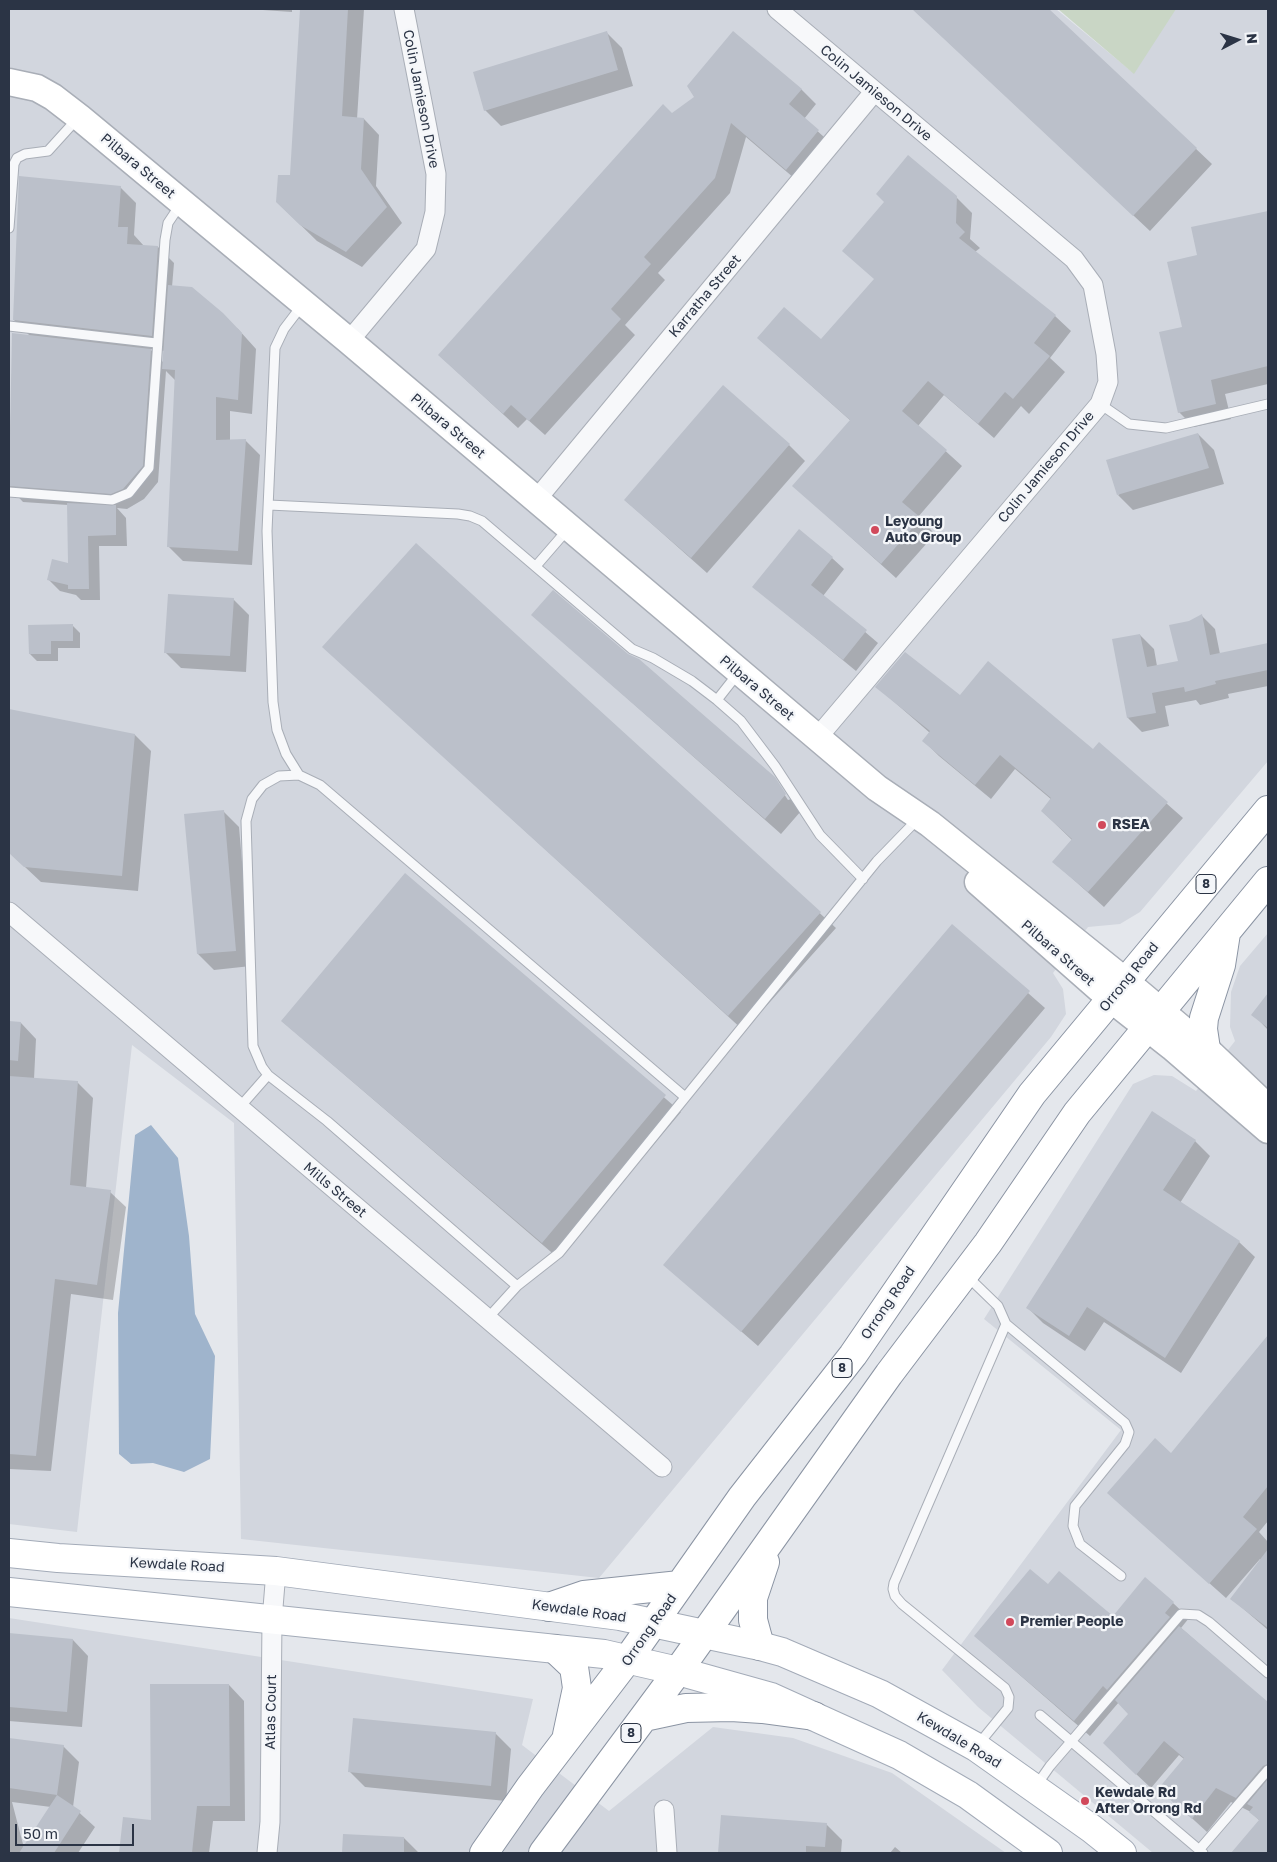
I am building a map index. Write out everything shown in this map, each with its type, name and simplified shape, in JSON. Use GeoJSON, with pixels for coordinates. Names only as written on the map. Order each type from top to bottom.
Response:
{"type":"FeatureCollection","features":[{"type":"Feature","properties":{"kind":"main road","name":"Pilbara Street"},"geometry":{"type":"LineString","coordinates":[[9,82],[37,88],[53,97],[182,202],[877,788],[930,824],[1118,990]]}},
{"type":"Feature","properties":{"kind":"main road","name":"Pilbara Street"},"geometry":{"type":"LineString","coordinates":[[877,788],[912,825],[1153,1019],[1268,1130]]}},
{"type":"Feature","properties":{"kind":"main road","name":"Orrong Road"},"geometry":{"type":"LineString","coordinates":[[484,1853],[628,1660],[742,1497],[853,1355],[1032,1094],[1268,810]]}},
{"type":"Feature","properties":{"kind":"main road","name":"8"},"geometry":{"type":"LineString","coordinates":[[544,1853],[678,1671],[703,1633],[780,1529],[889,1374],[965,1274],[1078,1113],[1153,1019],[1268,881]]}},
{"type":"Feature","properties":{"kind":"main road"},"geometry":{"type":"LineString","coordinates":[[1206,1049],[1203,1029],[1204,1018],[1221,965],[1227,929]]}},
{"type":"Feature","properties":{"kind":"main road","name":"Pilbara Street"},"geometry":{"type":"LineString","coordinates":[[1153,1019],[1206,1049],[1268,1108]]}},
{"type":"Feature","properties":{"kind":"main road"},"geometry":{"type":"LineString","coordinates":[[760,1646],[753,1620],[753,1598],[760,1573],[780,1529]]}},
{"type":"Feature","properties":{"kind":"main road","name":"Kewdale Road"},"geometry":{"type":"LineString","coordinates":[[9,1553],[58,1558],[276,1571],[655,1622],[760,1646],[782,1652],[880,1694],[976,1747],[1092,1829],[1122,1853]]}},
{"type":"Feature","properties":{"kind":"main road"},"geometry":{"type":"LineString","coordinates":[[548,1607],[584,1595],[680,1585]]}},
{"type":"Feature","properties":{"kind":"main road"},"geometry":{"type":"LineString","coordinates":[[9,1592],[555,1649],[628,1660],[678,1671],[770,1697],[899,1755],[968,1795],[1048,1853]]}},
{"type":"Feature","properties":{"kind":"main road"},"geometry":{"type":"LineString","coordinates":[[555,1649],[574,1667],[577,1688],[566,1741]]}},
{"type":"Feature","properties":{"kind":"main road"},"geometry":{"type":"LineString","coordinates":[[644,1717],[686,1708],[731,1707],[814,1716]]}},
{"type":"Feature","properties":{"kind":"street","name":"Colin Jamieson Drive"},"geometry":{"type":"LineString","coordinates":[[349,341],[426,249],[435,212],[436,174],[404,9]]}},
{"type":"Feature","properties":{"kind":"street","name":"Colin Jamieson Drive"},"geometry":{"type":"LineString","coordinates":[[778,9],[1074,259],[1093,284],[1106,354],[1108,382],[1100,404],[817,738]]}},
{"type":"Feature","properties":{"kind":"street","name":"Karratha Street"},"geometry":{"type":"LineString","coordinates":[[536,500],[874,92]]}},
{"type":"Feature","properties":{"kind":"street","name":"Mills Street"},"geometry":{"type":"LineString","coordinates":[[9,912],[662,1467]]}},
{"type":"Feature","properties":{"kind":"street","name":"Atlas Court"},"geometry":{"type":"LineString","coordinates":[[267,1853],[270,1822],[272,1620],[276,1571]]}},
{"type":"Feature","properties":{"kind":"street"},"geometry":{"type":"LineString","coordinates":[[664,1810],[667,1853]]}},
{"type":"Feature","properties":{"kind":"lane"},"geometry":{"type":"LineString","coordinates":[[9,228],[14,164],[17,158],[25,154],[48,151],[79,118]]}},
{"type":"Feature","properties":{"kind":"lane"},"geometry":{"type":"LineString","coordinates":[[9,492],[112,500],[129,493],[148,468],[164,240],[168,223],[182,202]]}},
{"type":"Feature","properties":{"kind":"lane"},"geometry":{"type":"LineString","coordinates":[[299,775],[286,754],[277,730],[273,702],[267,531],[275,348],[284,329],[304,303]]}},
{"type":"Feature","properties":{"kind":"lane"},"geometry":{"type":"LineString","coordinates":[[9,326],[156,343]]}},
{"type":"Feature","properties":{"kind":"lane"},"geometry":{"type":"LineString","coordinates":[[1100,404],[1129,424],[1166,428],[1268,404]]}},
{"type":"Feature","properties":{"kind":"lane"},"geometry":{"type":"LineString","coordinates":[[268,505],[470,516],[482,521],[632,649],[676,670],[717,700],[741,721],[758,741],[820,835],[863,879]]}},
{"type":"Feature","properties":{"kind":"lane"},"geometry":{"type":"LineString","coordinates":[[536,566],[568,529]]}},
{"type":"Feature","properties":{"kind":"lane"},"geometry":{"type":"LineString","coordinates":[[717,700],[739,672]]}},
{"type":"Feature","properties":{"kind":"lane"},"geometry":{"type":"LineString","coordinates":[[516,1286],[327,1121],[268,1075],[262,1066],[253,1046],[246,821],[252,799],[263,785],[279,776],[299,775],[320,786],[685,1097]]}},
{"type":"Feature","properties":{"kind":"lane"},"geometry":{"type":"LineString","coordinates":[[487,1318],[516,1286],[559,1253],[863,879],[912,825]]}},
{"type":"Feature","properties":{"kind":"lane"},"geometry":{"type":"LineString","coordinates":[[239,1108],[268,1075]]}},
{"type":"Feature","properties":{"kind":"lane"},"geometry":{"type":"LineString","coordinates":[[965,1274],[998,1306],[1006,1324],[1125,1422],[1129,1432],[1125,1444],[1075,1506],[1073,1526],[1080,1544],[1121,1576]]}},
{"type":"Feature","properties":{"kind":"lane"},"geometry":{"type":"LineString","coordinates":[[976,1747],[1008,1708],[1009,1696],[1005,1688],[902,1604],[894,1596],[893,1589],[1006,1324]]}},
{"type":"Feature","properties":{"kind":"lane"},"geometry":{"type":"LineString","coordinates":[[1035,1789],[1070,1741],[1181,1614],[1198,1616],[1209,1622],[1268,1673]]}},
{"type":"Feature","properties":{"kind":"lane"},"geometry":{"type":"LineString","coordinates":[[1040,1715],[1201,1852],[1268,1770]]}},
{"type":"Feature","properties":{"kind":"shaded area"},"geometry":{"type":"Polygon","coordinates":[[[9,9],[1056,9],[1131,71],[1174,9],[1268,9],[1268,761],[1140,912],[1120,924],[1088,927],[1053,973],[1063,989],[1066,1014],[1051,1037],[599,1578],[241,1539],[234,1123],[132,1045],[77,1532],[9,1524],[9,9]]]}},
{"type":"Feature","properties":{"kind":"shaded area"},"geometry":{"type":"Polygon","coordinates":[[[1268,933],[1268,1853],[1153,1853],[978,1707],[942,1670],[1121,1430],[984,1319],[1133,1084],[1154,1075],[1172,1076],[1196,1091],[1235,1041],[1230,1027],[1231,992],[1240,966],[1268,933]]]}},
{"type":"Feature","properties":{"kind":"shaded area"},"geometry":{"type":"Polygon","coordinates":[[[9,1618],[533,1699],[522,1745],[609,1811],[713,1727],[793,1738],[892,1773],[1006,1853],[9,1853],[9,1618]]]}},
{"type":"Feature","properties":{"kind":"green space"},"geometry":{"type":"Polygon","coordinates":[[[1058,9],[1176,9],[1134,74],[1058,9]]]}},
{"type":"Feature","properties":{"kind":"water"},"geometry":{"type":"Polygon","coordinates":[[[151,1125],[178,1158],[189,1236],[195,1314],[215,1356],[210,1459],[184,1472],[153,1463],[131,1464],[119,1454],[118,1313],[135,1135],[151,1125]]]}},
{"type":"Feature","properties":{"kind":"building"},"geometry":{"type":"Polygon","coordinates":[[[300,9],[348,9],[342,116],[364,118],[361,169],[387,207],[346,252],[300,225],[276,202],[278,175],[290,175],[300,9]]]}},
{"type":"Feature","properties":{"kind":"building"},"geometry":{"type":"Polygon","coordinates":[[[912,9],[1049,9],[1197,148],[1133,216],[912,9]]]}},
{"type":"Feature","properties":{"kind":"building"},"geometry":{"type":"Polygon","coordinates":[[[607,31],[618,70],[484,111],[473,72],[607,31]]]}},
{"type":"Feature","properties":{"kind":"building"},"geometry":{"type":"Polygon","coordinates":[[[733,31],[802,89],[789,104],[819,130],[786,170],[731,123],[715,178],[644,257],[651,264],[611,309],[621,319],[529,421],[511,405],[503,414],[438,355],[663,104],[672,113],[694,97],[687,86],[733,31]]]}},
{"type":"Feature","properties":{"kind":"building"},"geometry":{"type":"Polygon","coordinates":[[[908,155],[957,196],[956,223],[965,232],[959,238],[1056,315],[1034,343],[1050,356],[1013,399],[1005,392],[978,424],[928,381],[902,411],[947,450],[902,502],[921,518],[881,564],[792,486],[850,420],[757,338],[784,307],[821,339],[874,279],[842,251],[884,202],[876,194],[908,155]]]}},
{"type":"Feature","properties":{"kind":"building"},"geometry":{"type":"Polygon","coordinates":[[[19,176],[121,186],[118,227],[128,227],[127,244],[158,246],[152,336],[13,320],[19,176]]]}},
{"type":"Feature","properties":{"kind":"building"},"geometry":{"type":"Polygon","coordinates":[[[1268,211],[1268,366],[1211,380],[1216,404],[1178,413],[1159,332],[1182,327],[1167,262],[1197,255],[1191,227],[1268,211]]]}},
{"type":"Feature","properties":{"kind":"building"},"geometry":{"type":"Polygon","coordinates":[[[168,285],[192,287],[223,313],[242,333],[238,400],[216,397],[216,440],[246,439],[238,551],[167,547],[175,370],[162,369],[168,285]]]}},
{"type":"Feature","properties":{"kind":"building"},"geometry":{"type":"Polygon","coordinates":[[[12,333],[151,349],[143,466],[123,489],[111,494],[9,486],[12,333]]]}},
{"type":"Feature","properties":{"kind":"building"},"geometry":{"type":"Polygon","coordinates":[[[723,385],[790,444],[691,558],[624,500],[723,385]]]}},
{"type":"Feature","properties":{"kind":"building"},"geometry":{"type":"Polygon","coordinates":[[[1198,433],[1209,468],[1117,495],[1106,460],[1198,433]]]}},
{"type":"Feature","properties":{"kind":"building"},"geometry":{"type":"Polygon","coordinates":[[[67,503],[116,505],[116,535],[88,536],[89,589],[68,589],[68,585],[47,580],[52,559],[68,563],[67,503]]]}},
{"type":"Feature","properties":{"kind":"building"},"geometry":{"type":"Polygon","coordinates":[[[799,529],[833,557],[811,585],[867,630],[843,660],[752,587],[799,529]]]}},
{"type":"Feature","properties":{"kind":"building"},"geometry":{"type":"Polygon","coordinates":[[[416,543],[821,912],[728,1016],[322,647],[416,543]]]}},
{"type":"Feature","properties":{"kind":"building"},"geometry":{"type":"Polygon","coordinates":[[[553,590],[628,654],[639,659],[775,777],[786,794],[765,819],[531,615],[553,590]]]}},
{"type":"Feature","properties":{"kind":"building"},"geometry":{"type":"Polygon","coordinates":[[[168,594],[234,598],[230,656],[164,653],[168,594]]]}},
{"type":"Feature","properties":{"kind":"building"},"geometry":{"type":"Polygon","coordinates":[[[1202,614],[1210,655],[1268,643],[1268,670],[1215,681],[1216,684],[1185,692],[1184,687],[1152,693],[1156,713],[1127,718],[1112,639],[1140,634],[1147,667],[1178,661],[1169,625],[1189,621],[1202,614]]]}},
{"type":"Feature","properties":{"kind":"building"},"geometry":{"type":"Polygon","coordinates":[[[73,624],[73,641],[51,641],[51,654],[29,654],[28,625],[73,624]]]}},
{"type":"Feature","properties":{"kind":"building"},"geometry":{"type":"Polygon","coordinates":[[[905,652],[960,695],[988,661],[1093,749],[1099,742],[1168,802],[1088,892],[1052,862],[1072,839],[1041,811],[1051,798],[1000,755],[975,785],[922,741],[930,731],[875,687],[905,652]]]}},
{"type":"Feature","properties":{"kind":"building"},"geometry":{"type":"Polygon","coordinates":[[[9,709],[135,734],[122,876],[24,867],[9,853],[9,709]]]}},
{"type":"Feature","properties":{"kind":"building"},"geometry":{"type":"Polygon","coordinates":[[[224,810],[236,951],[197,954],[184,814],[224,810]]]}},
{"type":"Feature","properties":{"kind":"building"},"geometry":{"type":"Polygon","coordinates":[[[405,873],[666,1095],[542,1243],[281,1021],[405,873]]]}},
{"type":"Feature","properties":{"kind":"building"},"geometry":{"type":"Polygon","coordinates":[[[952,924],[1030,991],[741,1332],[663,1265],[952,924]]]}},
{"type":"Feature","properties":{"kind":"building"},"geometry":{"type":"Polygon","coordinates":[[[1268,993],[1268,1028],[1251,1015],[1268,993]]]}},
{"type":"Feature","properties":{"kind":"building"},"geometry":{"type":"Polygon","coordinates":[[[9,1021],[21,1022],[18,1061],[9,1060],[9,1021]]]}},
{"type":"Feature","properties":{"kind":"building"},"geometry":{"type":"Polygon","coordinates":[[[9,1076],[78,1081],[70,1185],[111,1190],[97,1285],[55,1279],[36,1456],[9,1454],[9,1076]]]}},
{"type":"Feature","properties":{"kind":"building"},"geometry":{"type":"Polygon","coordinates":[[[1152,1111],[1196,1140],[1163,1190],[1240,1241],[1165,1358],[1087,1307],[1069,1336],[1026,1308],[1152,1111]]]}},
{"type":"Feature","properties":{"kind":"building"},"geometry":{"type":"Polygon","coordinates":[[[1268,1335],[1268,1486],[1243,1517],[1257,1529],[1209,1584],[1107,1493],[1155,1438],[1171,1453],[1268,1335]]]}},
{"type":"Feature","properties":{"kind":"building"},"geometry":{"type":"Polygon","coordinates":[[[1268,1549],[1268,1628],[1230,1599],[1268,1549]]]}},
{"type":"Feature","properties":{"kind":"building"},"geometry":{"type":"Polygon","coordinates":[[[1030,1569],[1048,1584],[1059,1571],[1113,1616],[1145,1577],[1174,1602],[1165,1613],[1170,1617],[1107,1690],[1103,1686],[1074,1721],[974,1636],[1030,1569]]]}},
{"type":"Feature","properties":{"kind":"building"},"geometry":{"type":"Polygon","coordinates":[[[1179,1626],[1268,1702],[1268,1764],[1263,1766],[1236,1798],[1216,1788],[1192,1819],[1158,1789],[1184,1758],[1164,1741],[1136,1775],[1103,1743],[1128,1714],[1115,1700],[1179,1626]]]}},
{"type":"Feature","properties":{"kind":"building"},"geometry":{"type":"Polygon","coordinates":[[[9,1633],[73,1639],[67,1712],[9,1707],[9,1633]]]}},
{"type":"Feature","properties":{"kind":"building"},"geometry":{"type":"Polygon","coordinates":[[[150,1684],[229,1684],[230,1806],[197,1806],[192,1853],[119,1853],[123,1817],[151,1820],[150,1684]]]}},
{"type":"Feature","properties":{"kind":"building"},"geometry":{"type":"Polygon","coordinates":[[[353,1718],[496,1732],[491,1786],[348,1772],[353,1718]]]}},
{"type":"Feature","properties":{"kind":"building"},"geometry":{"type":"Polygon","coordinates":[[[9,1738],[64,1745],[57,1795],[9,1788],[9,1738]]]}},
{"type":"Feature","properties":{"kind":"building"},"geometry":{"type":"Polygon","coordinates":[[[1268,1779],[1268,1853],[1231,1853],[1259,1820],[1249,1812],[1253,1807],[1247,1804],[1268,1779]]]}},
{"type":"Feature","properties":{"kind":"building"},"geometry":{"type":"Polygon","coordinates":[[[57,1795],[81,1811],[54,1853],[19,1853],[57,1795]]]}},
{"type":"Feature","properties":{"kind":"building"},"geometry":{"type":"Polygon","coordinates":[[[721,1815],[827,1823],[825,1847],[806,1846],[806,1853],[718,1853],[721,1815]]]}},
{"type":"Feature","properties":{"kind":"building"},"geometry":{"type":"Polygon","coordinates":[[[343,1834],[404,1837],[404,1853],[342,1853],[343,1834]]]}},
{"type":"Feature","properties":{"kind":"place","name":"Leyoung Auto Group"},"geometry":{"type":"Point","coordinates":[875,530]}},
{"type":"Feature","properties":{"kind":"place","name":"RSEA"},"geometry":{"type":"Point","coordinates":[1102,825]}},
{"type":"Feature","properties":{"kind":"place","name":"Premier People"},"geometry":{"type":"Point","coordinates":[1010,1622]}},
{"type":"Feature","properties":{"kind":"place","name":"Kewdale Rd After Orrong Rd"},"geometry":{"type":"Point","coordinates":[1085,1801]}}]}
